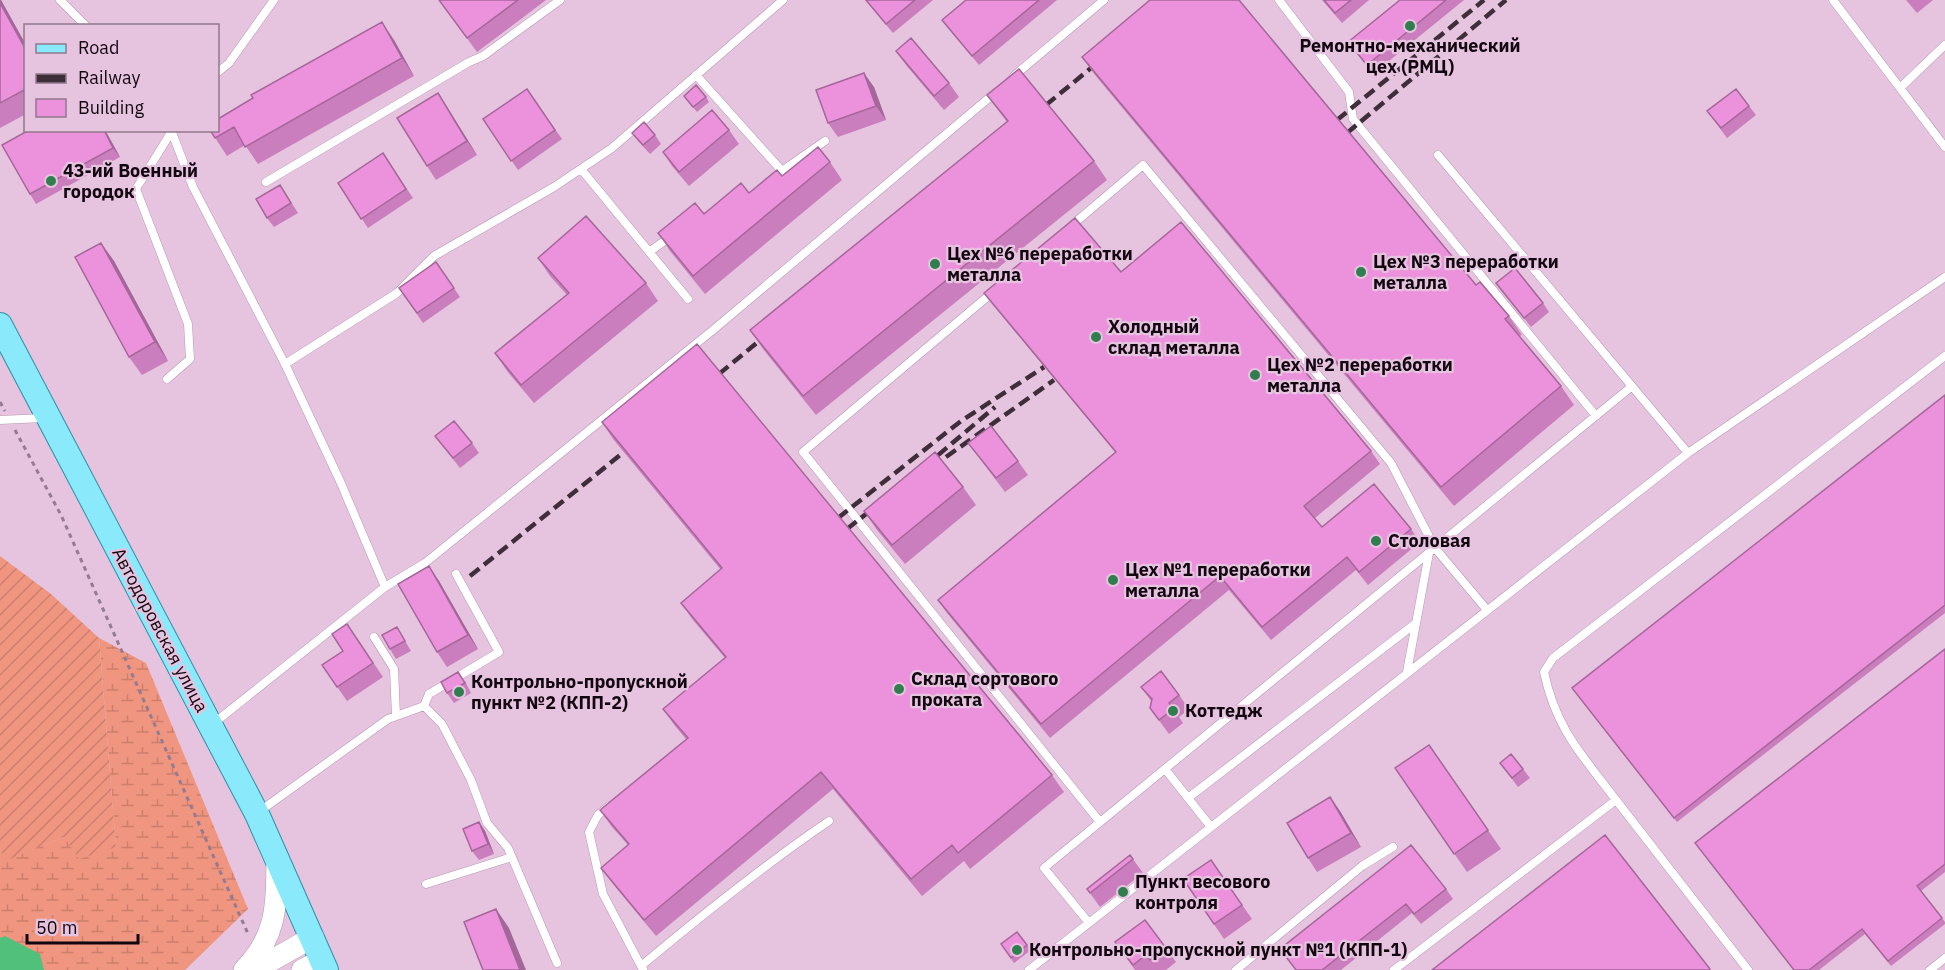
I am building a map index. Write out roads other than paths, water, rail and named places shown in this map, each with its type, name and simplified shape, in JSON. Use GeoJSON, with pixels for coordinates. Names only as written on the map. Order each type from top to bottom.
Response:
{"type":"FeatureCollection","features":[{"type":"Feature","properties":{"kind":"main road","name":"Автодоровская улица"},"geometry":{"type":"LineString","coordinates":[[0,326],[257,814],[313,937],[317,967]]}},
{"type":"Feature","properties":{"kind":"main road"},"geometry":{"type":"LineString","coordinates":[[244,970],[271,933],[276,911],[277,859]]}},
{"type":"Feature","properties":{"kind":"main road"},"geometry":{"type":"LineString","coordinates":[[255,970],[313,937]]}},
{"type":"Feature","properties":{"kind":"lane"},"geometry":{"type":"LineString","coordinates":[[60,0],[84,24]]}},
{"type":"Feature","properties":{"kind":"lane"},"geometry":{"type":"LineString","coordinates":[[219,71],[229,63],[274,0]]}},
{"type":"Feature","properties":{"kind":"lane"},"geometry":{"type":"LineString","coordinates":[[266,182],[469,62],[483,57],[560,0]]}},
{"type":"Feature","properties":{"kind":"lane"},"geometry":{"type":"LineString","coordinates":[[285,364],[397,293],[434,256],[581,169],[612,148],[783,0]]}},
{"type":"Feature","properties":{"kind":"lane"},"geometry":{"type":"LineString","coordinates":[[211,726],[385,587],[425,563],[713,330],[1104,0]]}},
{"type":"Feature","properties":{"kind":"lane"},"geometry":{"type":"LineString","coordinates":[[1279,0],[1349,92],[1353,119],[1596,416]]}},
{"type":"Feature","properties":{"kind":"lane"},"geometry":{"type":"LineString","coordinates":[[1833,0],[1945,147]]}},
{"type":"Feature","properties":{"kind":"lane"},"geometry":{"type":"LineString","coordinates":[[1900,88],[1945,45]]}},
{"type":"Feature","properties":{"kind":"lane"},"geometry":{"type":"LineString","coordinates":[[696,75],[782,171],[825,141]]}},
{"type":"Feature","properties":{"kind":"lane"},"geometry":{"type":"LineString","coordinates":[[170,132],[193,187],[285,364],[340,481],[385,587]]}},
{"type":"Feature","properties":{"kind":"lane"},"geometry":{"type":"LineString","coordinates":[[167,379],[190,358],[188,324],[136,189],[170,132]]}},
{"type":"Feature","properties":{"kind":"lane"},"geometry":{"type":"LineString","coordinates":[[1438,155],[1688,453]]}},
{"type":"Feature","properties":{"kind":"lane"},"geometry":{"type":"LineString","coordinates":[[1063,233],[1143,165],[1391,463],[1432,550],[1487,610]]}},
{"type":"Feature","properties":{"kind":"lane"},"geometry":{"type":"LineString","coordinates":[[581,169],[688,299]]}},
{"type":"Feature","properties":{"kind":"lane"},"geometry":{"type":"LineString","coordinates":[[649,252],[675,233]]}},
{"type":"Feature","properties":{"kind":"lane"},"geometry":{"type":"LineString","coordinates":[[1029,970],[1688,453],[1945,277]]}},
{"type":"Feature","properties":{"kind":"lane"},"geometry":{"type":"LineString","coordinates":[[1000,286],[803,452],[1100,822]]}},
{"type":"Feature","properties":{"kind":"lane"},"geometry":{"type":"LineString","coordinates":[[1748,970],[1616,800],[1558,721],[1544,672],[1554,658],[1945,356]]}},
{"type":"Feature","properties":{"kind":"lane"},"geometry":{"type":"LineString","coordinates":[[1089,923],[1044,868],[1631,387]]}},
{"type":"Feature","properties":{"kind":"lane"},"geometry":{"type":"LineString","coordinates":[[0,420],[48,418]]}},
{"type":"Feature","properties":{"kind":"lane"},"geometry":{"type":"LineString","coordinates":[[1407,672],[1432,550]]}},
{"type":"Feature","properties":{"kind":"lane"},"geometry":{"type":"LineString","coordinates":[[257,814],[396,716],[424,706],[429,694],[499,652],[456,574]]}},
{"type":"Feature","properties":{"kind":"lane"},"geometry":{"type":"LineString","coordinates":[[1188,798],[1416,623]]}},
{"type":"Feature","properties":{"kind":"lane"},"geometry":{"type":"LineString","coordinates":[[374,637],[394,669],[396,716]]}},
{"type":"Feature","properties":{"kind":"lane"},"geometry":{"type":"LineString","coordinates":[[424,706],[442,724],[471,780],[487,823],[508,848],[557,963]]}},
{"type":"Feature","properties":{"kind":"lane"},"geometry":{"type":"LineString","coordinates":[[1165,769],[1211,827]]}},
{"type":"Feature","properties":{"kind":"lane"},"geometry":{"type":"LineString","coordinates":[[616,800],[598,815],[589,832],[603,894],[642,968],[789,848],[830,821]]}},
{"type":"Feature","properties":{"kind":"lane"},"geometry":{"type":"LineString","coordinates":[[1394,970],[1616,800]]}},
{"type":"Feature","properties":{"kind":"lane"},"geometry":{"type":"LineString","coordinates":[[1236,970],[1362,866],[1393,847]]}},
{"type":"Feature","properties":{"kind":"lane"},"geometry":{"type":"LineString","coordinates":[[426,884],[512,857]]}},
{"type":"Feature","properties":{"kind":"lane"},"geometry":{"type":"LineString","coordinates":[[1930,970],[1945,958]]}},
{"type":"Feature","properties":{"kind":"railway"},"geometry":{"type":"LineString","coordinates":[[1337,120],[1484,0]]}},
{"type":"Feature","properties":{"kind":"railway"},"geometry":{"type":"LineString","coordinates":[[1347,133],[1506,0]]}},
{"type":"Feature","properties":{"kind":"railway"},"geometry":{"type":"LineString","coordinates":[[1046,105],[1102,59]]}},
{"type":"Feature","properties":{"kind":"railway"},"geometry":{"type":"LineString","coordinates":[[719,374],[770,332]]}},
{"type":"Feature","properties":{"kind":"railway"},"geometry":{"type":"LineString","coordinates":[[838,518],[961,421],[1044,367]]}},
{"type":"Feature","properties":{"kind":"railway"},"geometry":{"type":"LineString","coordinates":[[946,457],[1054,380]]}},
{"type":"Feature","properties":{"kind":"railway"},"geometry":{"type":"LineString","coordinates":[[924,467],[995,407]]}},
{"type":"Feature","properties":{"kind":"railway"},"geometry":{"type":"LineString","coordinates":[[470,576],[624,452]]}},
{"type":"Feature","properties":{"kind":"railway"},"geometry":{"type":"LineString","coordinates":[[847,529],[880,503]]}},
{"type":"Feature","properties":{"kind":"place","name":"Ремонтно-механический цех (РМЦ)"},"geometry":{"type":"Point","coordinates":[1410,26]}},
{"type":"Feature","properties":{"kind":"place","name":"43-ий Военный городок"},"geometry":{"type":"Point","coordinates":[51,181]}},
{"type":"Feature","properties":{"kind":"place","name":"Цех №6 переработки металла"},"geometry":{"type":"Point","coordinates":[935,264]}},
{"type":"Feature","properties":{"kind":"place","name":"Цех №3 переработки металла"},"geometry":{"type":"Point","coordinates":[1361,272]}},
{"type":"Feature","properties":{"kind":"place","name":"Холодный склад металла"},"geometry":{"type":"Point","coordinates":[1096,337]}},
{"type":"Feature","properties":{"kind":"place","name":"Цех №2 переработки металла"},"geometry":{"type":"Point","coordinates":[1255,375]}},
{"type":"Feature","properties":{"kind":"place","name":"Столовая"},"geometry":{"type":"Point","coordinates":[1376,541]}},
{"type":"Feature","properties":{"kind":"place","name":"Цех №1 переработки металла"},"geometry":{"type":"Point","coordinates":[1113,580]}},
{"type":"Feature","properties":{"kind":"place","name":"Склад сортового проката"},"geometry":{"type":"Point","coordinates":[899,689]}},
{"type":"Feature","properties":{"kind":"place","name":"Контрольно-пропускной пункт №2 (КПП-2)"},"geometry":{"type":"Point","coordinates":[459,692]}},
{"type":"Feature","properties":{"kind":"place","name":"Коттедж"},"geometry":{"type":"Point","coordinates":[1173,711]}},
{"type":"Feature","properties":{"kind":"place","name":"Пункт весового контроля"},"geometry":{"type":"Point","coordinates":[1123,892]}},
{"type":"Feature","properties":{"kind":"place","name":"Контрольно-пропускной пункт №1 (КПП-1)"},"geometry":{"type":"Point","coordinates":[1017,950]}}]}
